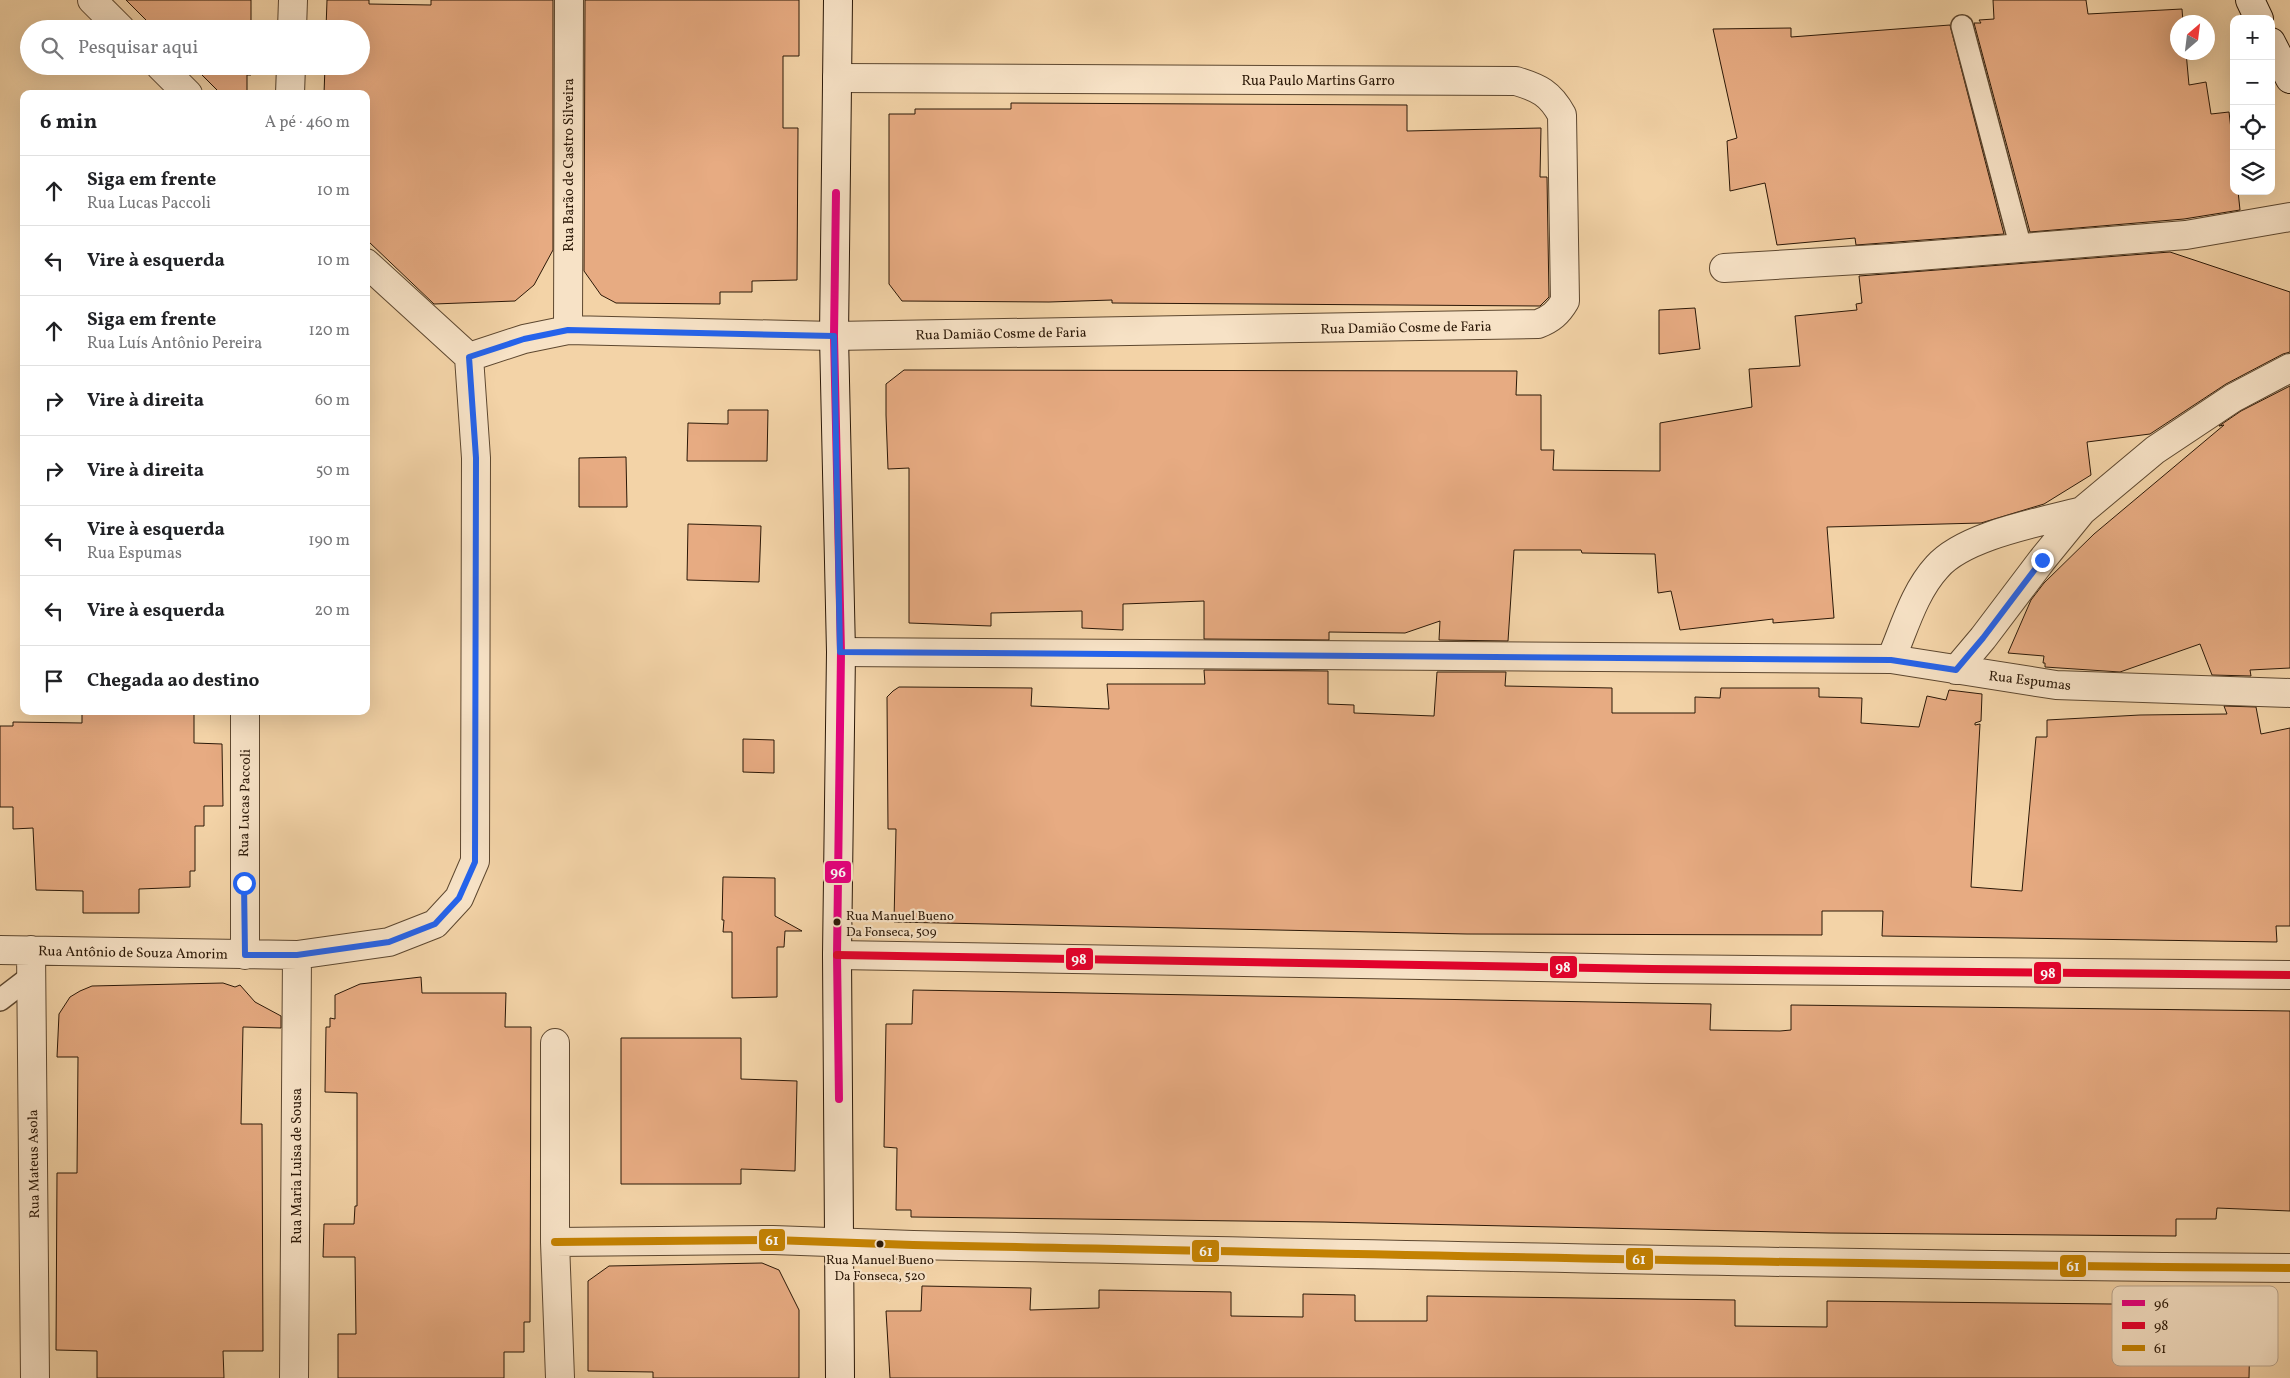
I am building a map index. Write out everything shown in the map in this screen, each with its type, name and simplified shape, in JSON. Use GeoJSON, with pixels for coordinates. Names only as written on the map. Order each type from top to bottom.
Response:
{"type":"FeatureCollection","features":[{"type":"Feature","properties":{"kind":"street"},"geometry":{"type":"LineString","coordinates":[[92,0],[112,20]]}},
{"type":"Feature","properties":{"kind":"street"},"geometry":{"type":"LineString","coordinates":[[292,20],[293,0]]}},
{"type":"Feature","properties":{"kind":"street","name":"Rua Barão de Castro Silveira"},"geometry":{"type":"LineString","coordinates":[[568,330],[569,0]]}},
{"type":"Feature","properties":{"kind":"street"},"geometry":{"type":"LineString","coordinates":[[838,0],[834,336],[840,652],[837,955],[840,1378]]}},
{"type":"Feature","properties":{"kind":"street"},"geometry":{"type":"LineString","coordinates":[[2250,0],[2258,15]]}},
{"type":"Feature","properties":{"kind":"street"},"geometry":{"type":"LineString","coordinates":[[2275,50],[2290,80]]}},
{"type":"Feature","properties":{"kind":"street"},"geometry":{"type":"LineString","coordinates":[[169,75],[184,90]]}},
{"type":"Feature","properties":{"kind":"street"},"geometry":{"type":"LineString","coordinates":[[290,90],[291,75]]}},
{"type":"Feature","properties":{"kind":"street","name":"Rua Paulo Martins Garro"},"geometry":{"type":"LineString","coordinates":[[837,78],[1516,81],[1536,87],[1553,98],[1562,115],[1565,300],[1559,312],[1549,320],[1538,324]]}},
{"type":"Feature","properties":{"kind":"street"},"geometry":{"type":"LineString","coordinates":[[1724,268],[1893,258],[2186,235],[2290,217]]}},
{"type":"Feature","properties":{"kind":"street"},"geometry":{"type":"LineString","coordinates":[[370,267],[469,357]]}},
{"type":"Feature","properties":{"kind":"street","name":"Rua Damião Cosme de Faria"},"geometry":{"type":"LineString","coordinates":[[469,357],[524,339],[568,330],[834,336],[1538,324]]}},
{"type":"Feature","properties":{"kind":"street","name":"Rua Antônio de Souza Amorim"},"geometry":{"type":"LineString","coordinates":[[0,950],[297,955],[389,942],[435,924],[459,898],[475,862],[476,458],[469,357]]}},
{"type":"Feature","properties":{"kind":"street"},"geometry":{"type":"LineString","coordinates":[[1956,670],[2082,511],[2155,450],[2233,398],[2290,368]]}},
{"type":"Feature","properties":{"kind":"street"},"geometry":{"type":"LineString","coordinates":[[1891,660],[1917,597],[1937,566],[1961,549],[2006,531],[2082,511]]}},
{"type":"Feature","properties":{"kind":"street","name":"Rua Espumas"},"geometry":{"type":"LineString","coordinates":[[840,652],[1891,660],[2056,685],[2290,693]]}},
{"type":"Feature","properties":{"kind":"street","name":"Rua Lucas Paccoli"},"geometry":{"type":"LineString","coordinates":[[245,715],[245,955]]}},
{"type":"Feature","properties":{"kind":"street","name":"Rua Mateus Asola"},"geometry":{"type":"LineString","coordinates":[[31,950],[35,1378]]}},
{"type":"Feature","properties":{"kind":"street","name":"Rua Maria Luisa de Sousa"},"geometry":{"type":"LineString","coordinates":[[294,1378],[297,955]]}},
{"type":"Feature","properties":{"kind":"street"},"geometry":{"type":"LineString","coordinates":[[837,955],[1632,969],[2290,975]]}},
{"type":"Feature","properties":{"kind":"street"},"geometry":{"type":"LineString","coordinates":[[555,1044],[555,1242],[560,1378]]}},
{"type":"Feature","properties":{"kind":"street"},"geometry":{"type":"LineString","coordinates":[[555,1242],[840,1241],[913,1245],[1470,1257],[2021,1266],[2290,1268]]}},
{"type":"Feature","properties":{"kind":"lane"},"geometry":{"type":"LineString","coordinates":[[1962,26],[2021,248]]}},
{"type":"Feature","properties":{"kind":"lane"},"geometry":{"type":"LineString","coordinates":[[0,1000],[30,977]]}},
{"type":"Feature","properties":{"kind":"building"},"geometry":{"type":"Polygon","coordinates":[[[126,0],[251,0],[251,20],[146,20],[126,0]]]}},
{"type":"Feature","properties":{"kind":"building"},"geometry":{"type":"Polygon","coordinates":[[[327,0],[369,0],[369,4],[431,5],[431,0],[553,0],[553,250],[534,285],[515,301],[434,304],[370,243],[370,90],[324,90],[325,75],[370,75],[370,20],[326,20],[327,0]]]}},
{"type":"Feature","properties":{"kind":"building"},"geometry":{"type":"Polygon","coordinates":[[[585,0],[799,0],[799,56],[783,56],[783,128],[798,128],[797,280],[752,281],[752,292],[720,292],[720,304],[616,303],[601,295],[584,271],[585,0]]]}},
{"type":"Feature","properties":{"kind":"building"},"geometry":{"type":"Polygon","coordinates":[[[1993,0],[2086,0],[2088,14],[2182,9],[2182,15],[2170,15],[2170,60],[2187,60],[2189,85],[2206,82],[2211,114],[2229,112],[2230,195],[2238,195],[2240,210],[2184,219],[2030,232],[1974,23],[1981,23],[1979,20],[1994,19],[1993,0]]]}},
{"type":"Feature","properties":{"kind":"building"},"geometry":{"type":"Polygon","coordinates":[[[1950,25],[2004,234],[1856,245],[1855,238],[1777,245],[1765,183],[1730,191],[1727,141],[1737,138],[1713,29],[1791,28],[1791,37],[1950,25]]]}},
{"type":"Feature","properties":{"kind":"building"},"geometry":{"type":"Polygon","coordinates":[[[202,75],[247,75],[247,90],[217,90],[202,75]]]}},
{"type":"Feature","properties":{"kind":"building"},"geometry":{"type":"Polygon","coordinates":[[[1011,103],[1407,105],[1407,131],[1541,128],[1540,177],[1547,177],[1549,297],[1540,306],[1112,303],[1112,300],[1049,302],[902,301],[889,284],[889,114],[915,114],[915,109],[1011,109],[1011,103]]]}},
{"type":"Feature","properties":{"kind":"building"},"geometry":{"type":"Polygon","coordinates":[[[2170,252],[2290,292],[2290,352],[2226,384],[2150,434],[2087,442],[2091,475],[2044,504],[1981,523],[1827,527],[1834,618],[1773,623],[1773,619],[1680,630],[1671,591],[1658,593],[1655,554],[1582,553],[1581,550],[1514,550],[1508,641],[1439,640],[1440,621],[1405,633],[1329,632],[1329,640],[1204,639],[1204,601],[1123,604],[1123,630],[1082,628],[1082,611],[991,613],[991,626],[909,623],[909,468],[888,469],[886,415],[886,384],[904,370],[1517,371],[1516,395],[1541,395],[1541,450],[1554,450],[1553,470],[1660,471],[1660,423],[1752,407],[1749,369],[1800,366],[1795,316],[1857,310],[1856,304],[1862,303],[1859,276],[2170,252]]]}},
{"type":"Feature","properties":{"kind":"building"},"geometry":{"type":"Polygon","coordinates":[[[1695,308],[1700,349],[1659,354],[1659,310],[1695,308]]]}},
{"type":"Feature","properties":{"kind":"building"},"geometry":{"type":"Polygon","coordinates":[[[2290,386],[2290,668],[2250,670],[2251,676],[2212,675],[2200,644],[2120,672],[2045,667],[2045,663],[2043,663],[2044,656],[2008,653],[2031,600],[2044,583],[2094,534],[2224,425],[2219,426],[2241,411],[2290,386]]]}},
{"type":"Feature","properties":{"kind":"building"},"geometry":{"type":"Polygon","coordinates":[[[728,410],[768,410],[767,461],[687,461],[688,423],[728,424],[728,410]]]}},
{"type":"Feature","properties":{"kind":"building"},"geometry":{"type":"Polygon","coordinates":[[[626,457],[627,507],[579,507],[579,458],[626,457]]]}},
{"type":"Feature","properties":{"kind":"building"},"geometry":{"type":"Polygon","coordinates":[[[688,524],[761,526],[759,582],[687,580],[688,524]]]}},
{"type":"Feature","properties":{"kind":"building"},"geometry":{"type":"Polygon","coordinates":[[[1204,670],[1328,671],[1328,704],[1354,705],[1354,713],[1434,716],[1437,672],[1506,672],[1505,686],[1612,688],[1612,713],[1695,713],[1695,697],[1720,698],[1721,688],[1819,688],[1819,697],[1862,698],[1861,723],[1919,727],[1927,696],[1946,700],[1949,690],[1982,694],[1981,721],[1975,723],[1975,725],[1980,724],[1971,887],[2022,891],[2036,737],[2047,737],[2047,720],[2140,715],[2227,714],[2224,706],[2256,707],[2261,734],[2290,728],[2290,926],[2276,926],[2277,942],[1882,936],[1883,911],[1822,911],[1822,935],[1467,934],[894,922],[896,829],[888,829],[887,697],[893,691],[899,687],[1032,688],[1031,706],[1109,709],[1107,684],[1205,684],[1204,670]]]}},
{"type":"Feature","properties":{"kind":"building"},"geometry":{"type":"Polygon","coordinates":[[[82,715],[194,715],[194,743],[222,744],[223,806],[204,806],[204,826],[195,826],[195,871],[190,871],[190,887],[139,889],[139,913],[83,913],[83,891],[36,890],[33,828],[13,829],[13,807],[0,807],[0,726],[13,726],[13,722],[82,723],[82,715]]]}},
{"type":"Feature","properties":{"kind":"building"},"geometry":{"type":"Polygon","coordinates":[[[743,739],[774,740],[774,773],[743,772],[743,739]]]}},
{"type":"Feature","properties":{"kind":"building"},"geometry":{"type":"Polygon","coordinates":[[[723,877],[775,878],[775,916],[802,931],[785,931],[784,947],[777,947],[777,997],[732,998],[732,932],[723,932],[723,877]]]}},
{"type":"Feature","properties":{"kind":"building"},"geometry":{"type":"Polygon","coordinates":[[[421,977],[422,993],[506,993],[505,1027],[531,1027],[530,1322],[524,1322],[524,1352],[504,1352],[504,1378],[338,1378],[338,1334],[356,1334],[355,1257],[323,1257],[324,1224],[354,1224],[355,1206],[357,1206],[357,1093],[325,1092],[326,1027],[330,1027],[330,1018],[335,1019],[335,995],[360,984],[421,977]]]}},
{"type":"Feature","properties":{"kind":"building"},"geometry":{"type":"Polygon","coordinates":[[[223,983],[235,987],[240,985],[255,1002],[281,1016],[281,1028],[243,1027],[241,1124],[262,1124],[263,1351],[223,1351],[224,1378],[97,1378],[97,1351],[56,1350],[57,1173],[77,1173],[78,1057],[57,1057],[59,1014],[70,997],[92,986],[223,983]]]}},
{"type":"Feature","properties":{"kind":"building"},"geometry":{"type":"Polygon","coordinates":[[[913,990],[1711,1004],[1710,1030],[1791,1030],[1791,1005],[2290,1011],[2290,1211],[2217,1208],[2216,1219],[2176,1219],[2176,1236],[1829,1233],[1324,1222],[911,1217],[911,1210],[896,1210],[897,1148],[884,1147],[886,1024],[912,1024],[913,990]]]}},
{"type":"Feature","properties":{"kind":"building"},"geometry":{"type":"Polygon","coordinates":[[[621,1038],[741,1038],[741,1079],[797,1081],[795,1171],[741,1169],[741,1184],[621,1184],[621,1038]]]}},
{"type":"Feature","properties":{"kind":"building"},"geometry":{"type":"Polygon","coordinates":[[[762,1263],[779,1270],[799,1310],[799,1378],[653,1378],[653,1372],[588,1371],[588,1281],[609,1266],[762,1263]]]}},
{"type":"Feature","properties":{"kind":"building"},"geometry":{"type":"Polygon","coordinates":[[[922,1286],[1031,1288],[1030,1310],[1099,1308],[1099,1290],[1231,1292],[1231,1316],[1303,1317],[1303,1294],[1355,1295],[1355,1321],[1427,1321],[1427,1296],[1735,1300],[1735,1326],[1827,1327],[1827,1301],[2112,1304],[2112,1366],[2249,1366],[2249,1378],[890,1378],[886,1311],[921,1311],[922,1286]]]}},
{"type":"Feature","properties":{"kind":"transit line","name":"96"},"geometry":{"type":"LineString","coordinates":[[836,193],[834,336],[841,652],[837,955],[839,1099]]}},
{"type":"Feature","properties":{"kind":"transit line","name":"98"},"geometry":{"type":"LineString","coordinates":[[837,955],[1652,969],[2290,975]]}},
{"type":"Feature","properties":{"kind":"transit line","name":"61"},"geometry":{"type":"LineString","coordinates":[[555,1242],[773,1240],[913,1245],[1601,1259],[2290,1268]]}},
{"type":"Feature","properties":{"kind":"place","name":"Rua Manuel Bueno Da Fonseca, 509"},"geometry":{"type":"Point","coordinates":[837,922]}},
{"type":"Feature","properties":{"kind":"place","name":"Rua Manuel Bueno Da Fonseca, 520"},"geometry":{"type":"Point","coordinates":[880,1244]}},
{"type":"Feature","properties":{"kind":"route"},"geometry":{"type":"LineString","coordinates":[[244,883],[245,955],[297,955],[389,942],[435,924],[459,898],[475,862],[476,458],[469,357],[524,339],[568,330],[834,336],[840,652],[1891,660],[1956,670],[1983,638],[2042,560]]}}]}
